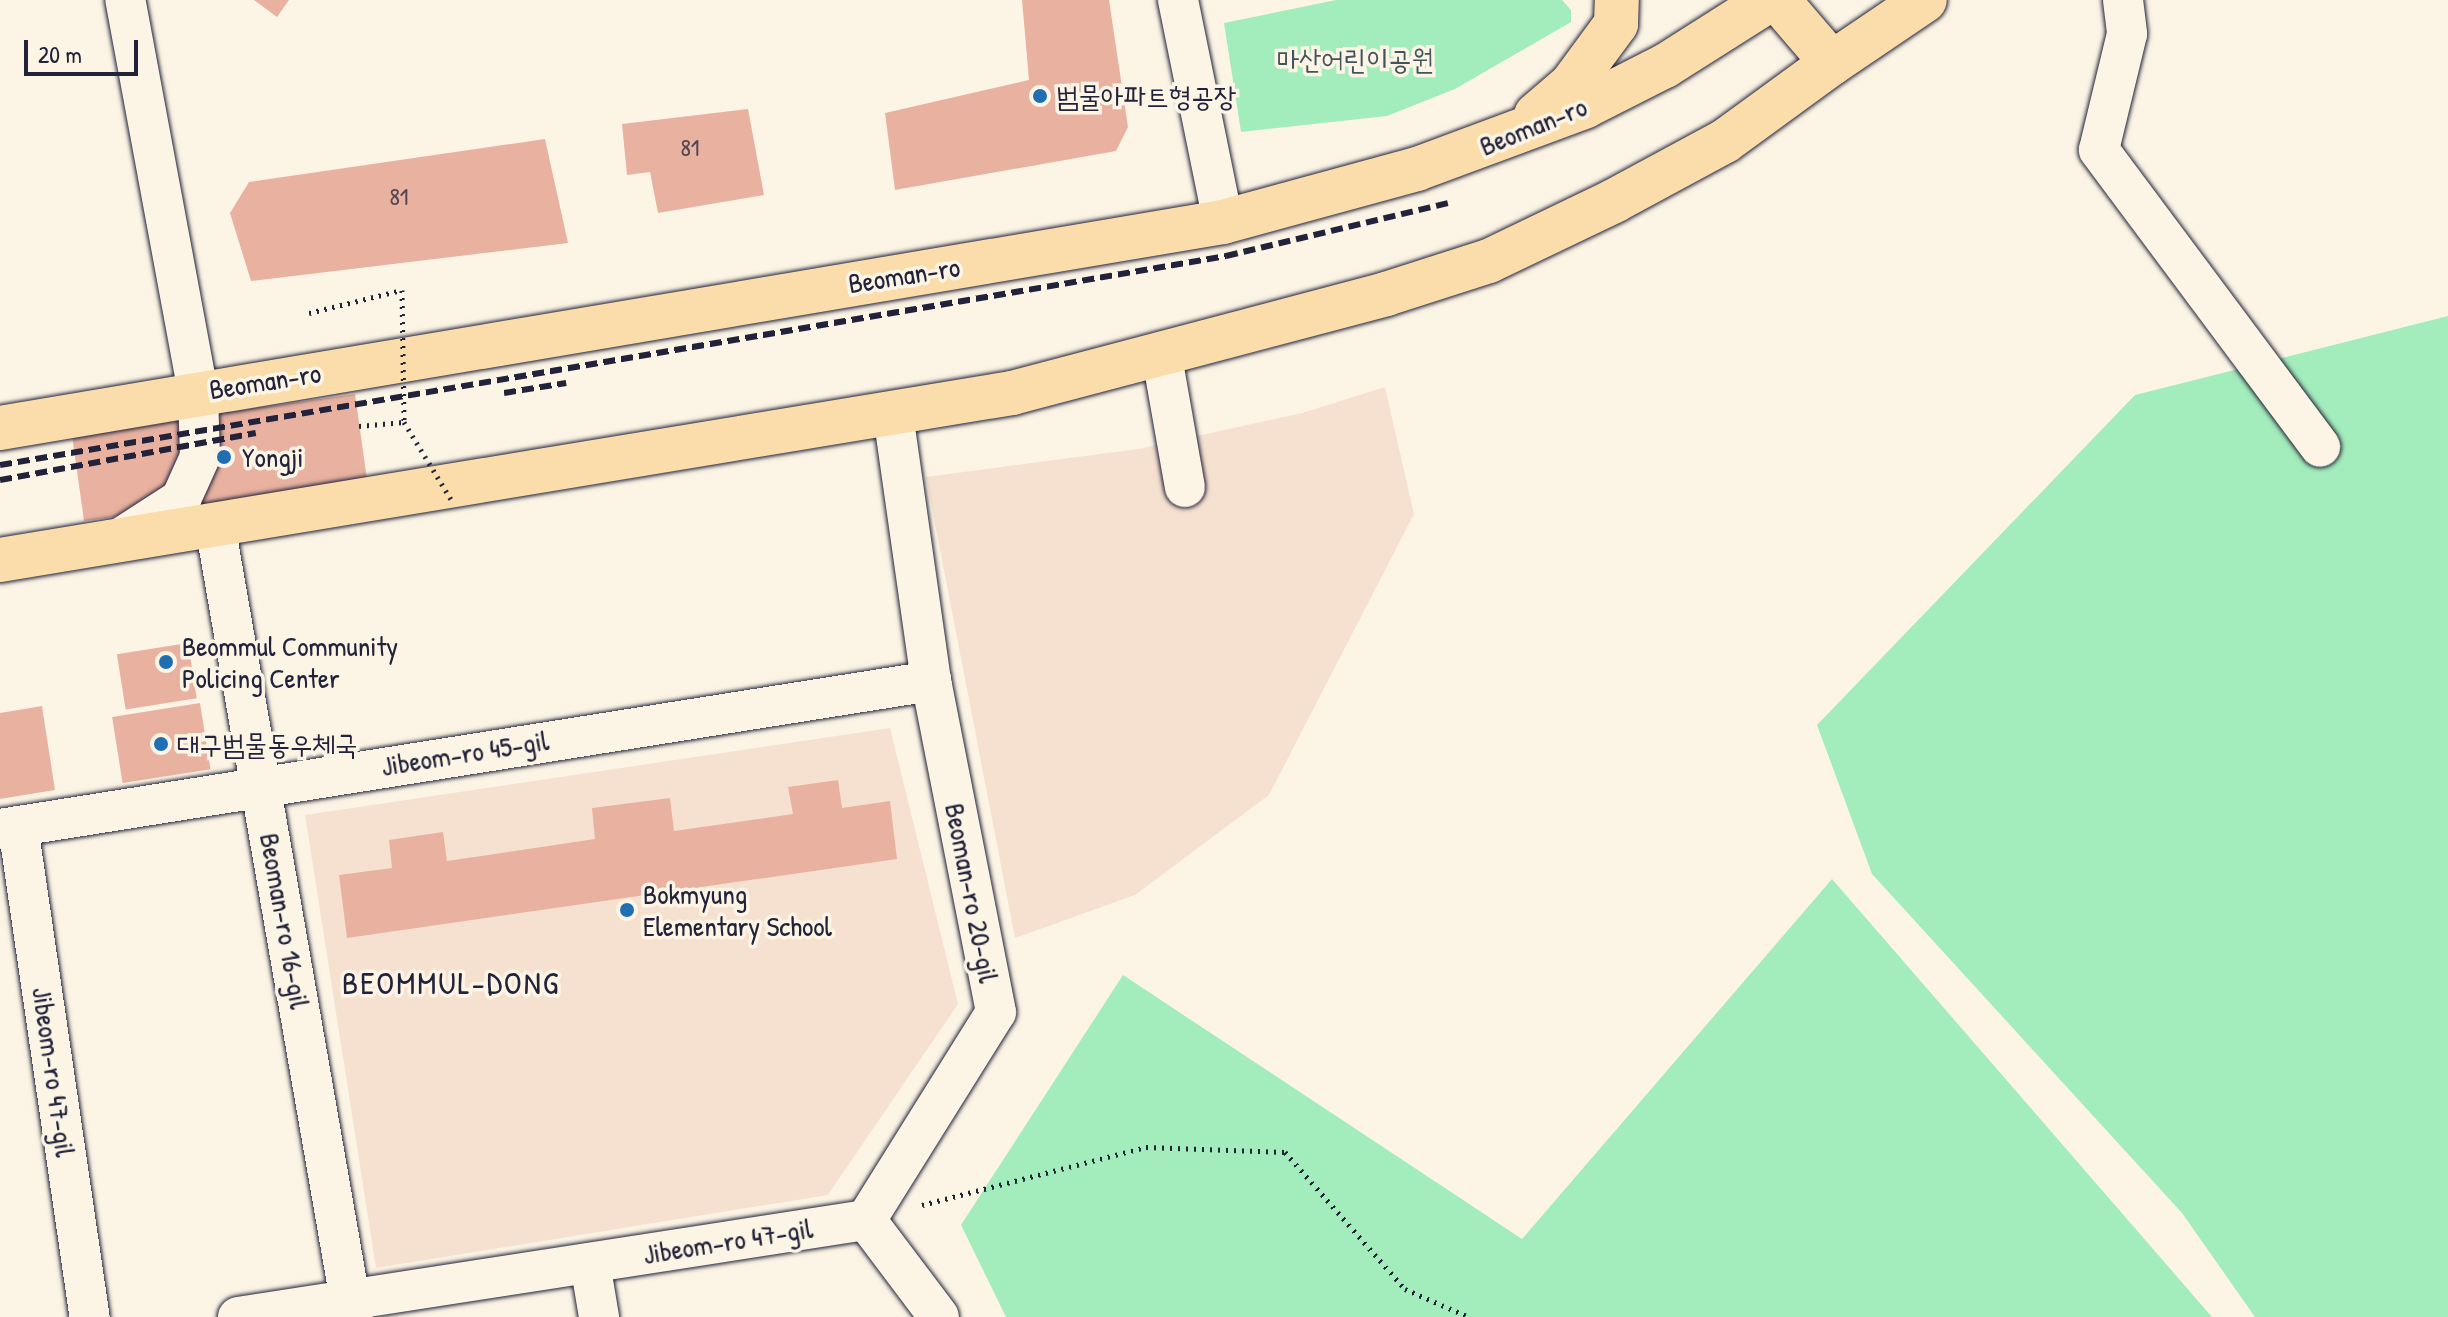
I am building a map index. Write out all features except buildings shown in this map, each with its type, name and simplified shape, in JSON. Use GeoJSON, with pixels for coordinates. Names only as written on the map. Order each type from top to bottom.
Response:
{"type":"FeatureCollection","features":[{"type":"Feature","properties":{"kind":"main road"},"geometry":{"type":"LineString","coordinates":[[1512,136],[1571,85],[1616,24],[1617,0]]}},
{"type":"Feature","properties":{"kind":"main road","name":"Beoman-ro"},"geometry":{"type":"LineString","coordinates":[[0,428],[198,392],[1223,222],[1417,169],[1512,136],[1665,66],[1769,0]]}},
{"type":"Feature","properties":{"kind":"main road"},"geometry":{"type":"LineString","coordinates":[[1778,0],[1832,63]]}},
{"type":"Feature","properties":{"kind":"main road"},"geometry":{"type":"LineString","coordinates":[[0,560],[1012,393],[1162,357],[1489,261],[1698,157],[1925,0]]}},
{"type":"Feature","properties":{"kind":"street"},"geometry":{"type":"LineString","coordinates":[[116,541],[181,499],[200,457],[198,392],[125,0]]}},
{"type":"Feature","properties":{"kind":"street"},"geometry":{"type":"LineString","coordinates":[[1178,0],[1223,222]]}},
{"type":"Feature","properties":{"kind":"street"},"geometry":{"type":"LineString","coordinates":[[2123,0],[2127,34],[2099,150],[2320,447]]}},
{"type":"Feature","properties":{"kind":"street"},"geometry":{"type":"LineString","coordinates":[[1162,357],[1185,487]]}},
{"type":"Feature","properties":{"kind":"street","name":"Beoman-ro 20-gil"},"geometry":{"type":"LineString","coordinates":[[866,1220],[996,1012],[931,681],[893,413]]}},
{"type":"Feature","properties":{"kind":"street","name":"Beoman-ro 16-gil"},"geometry":{"type":"LineString","coordinates":[[215,525],[352,1309]]}},
{"type":"Feature","properties":{"kind":"street","name":"Jibeom-ro 45-gil"},"geometry":{"type":"LineString","coordinates":[[9,828],[261,785],[931,681]]}},
{"type":"Feature","properties":{"kind":"street","name":"Jibeom-ro 47-gil"},"geometry":{"type":"LineString","coordinates":[[9,828],[90,1317]]}},
{"type":"Feature","properties":{"kind":"street"},"geometry":{"type":"LineString","coordinates":[[866,1220],[939,1317]]}},
{"type":"Feature","properties":{"kind":"street","name":"Jibeom-ro 47-gil"},"geometry":{"type":"LineString","coordinates":[[238,1317],[352,1309],[590,1263],[866,1220]]}},
{"type":"Feature","properties":{"kind":"street"},"geometry":{"type":"LineString","coordinates":[[590,1263],[599,1317]]}},
{"type":"Feature","properties":{"kind":"path"},"geometry":{"type":"LineString","coordinates":[[309,313],[402,290],[404,422],[452,501]]}},
{"type":"Feature","properties":{"kind":"path"},"geometry":{"type":"LineString","coordinates":[[359,426],[404,422]]}},
{"type":"Feature","properties":{"kind":"path"},"geometry":{"type":"LineString","coordinates":[[866,1220],[1146,1147],[1285,1152],[1405,1289],[1469,1317]]}},
{"type":"Feature","properties":{"kind":"shaded area"},"geometry":{"type":"Polygon","coordinates":[[[1385,387],[1414,514],[1269,795],[1135,895],[1015,938],[926,477],[1138,449],[1302,413],[1385,387]]]}},
{"type":"Feature","properties":{"kind":"shaded area","name":"Bokmyung Elementary School"},"geometry":{"type":"Polygon","coordinates":[[[890,728],[958,1004],[828,1195],[376,1268],[305,815],[890,728]]]}},
{"type":"Feature","properties":{"kind":"green space","name":"마산어린이공원"},"geometry":{"type":"Polygon","coordinates":[[[1336,0],[1562,0],[1571,10],[1571,22],[1455,89],[1387,116],[1241,132],[1224,23],[1336,0]]]}},
{"type":"Feature","properties":{"kind":"green space"},"geometry":{"type":"Polygon","coordinates":[[[2448,316],[2448,1317],[2255,1317],[2182,1213],[1872,874],[1817,725],[2135,395],[2448,316]]]}},
{"type":"Feature","properties":{"kind":"green space"},"geometry":{"type":"Polygon","coordinates":[[[1832,879],[2212,1317],[1006,1317],[961,1225],[1123,975],[1522,1239],[1832,879]]]}},
{"type":"Feature","properties":{"kind":"railway"},"geometry":{"type":"LineString","coordinates":[[0,465],[1226,256],[1449,203]]}},
{"type":"Feature","properties":{"kind":"railway"},"geometry":{"type":"LineString","coordinates":[[504,393],[566,383]]}},
{"type":"Feature","properties":{"kind":"railway"},"geometry":{"type":"LineString","coordinates":[[0,480],[256,433]]}},
{"type":"Feature","properties":{"kind":"place","name":"범물아파트형공장"},"geometry":{"type":"Point","coordinates":[1040,96]}},
{"type":"Feature","properties":{"kind":"place","name":"Yongji"},"geometry":{"type":"Point","coordinates":[224,457]}},
{"type":"Feature","properties":{"kind":"place","name":"Beommul Community Policing Center"},"geometry":{"type":"Point","coordinates":[166,662]}},
{"type":"Feature","properties":{"kind":"place","name":"대구범물동우체국"},"geometry":{"type":"Point","coordinates":[161,744]}},
{"type":"Feature","properties":{"kind":"place","name":"Bokmyung Elementary School"},"geometry":{"type":"Point","coordinates":[627,910]}},
{"type":"Feature","properties":{"kind":"district","name":"BEOMMUL-DONG"},"geometry":{"type":"Point","coordinates":[451,983]}}]}
